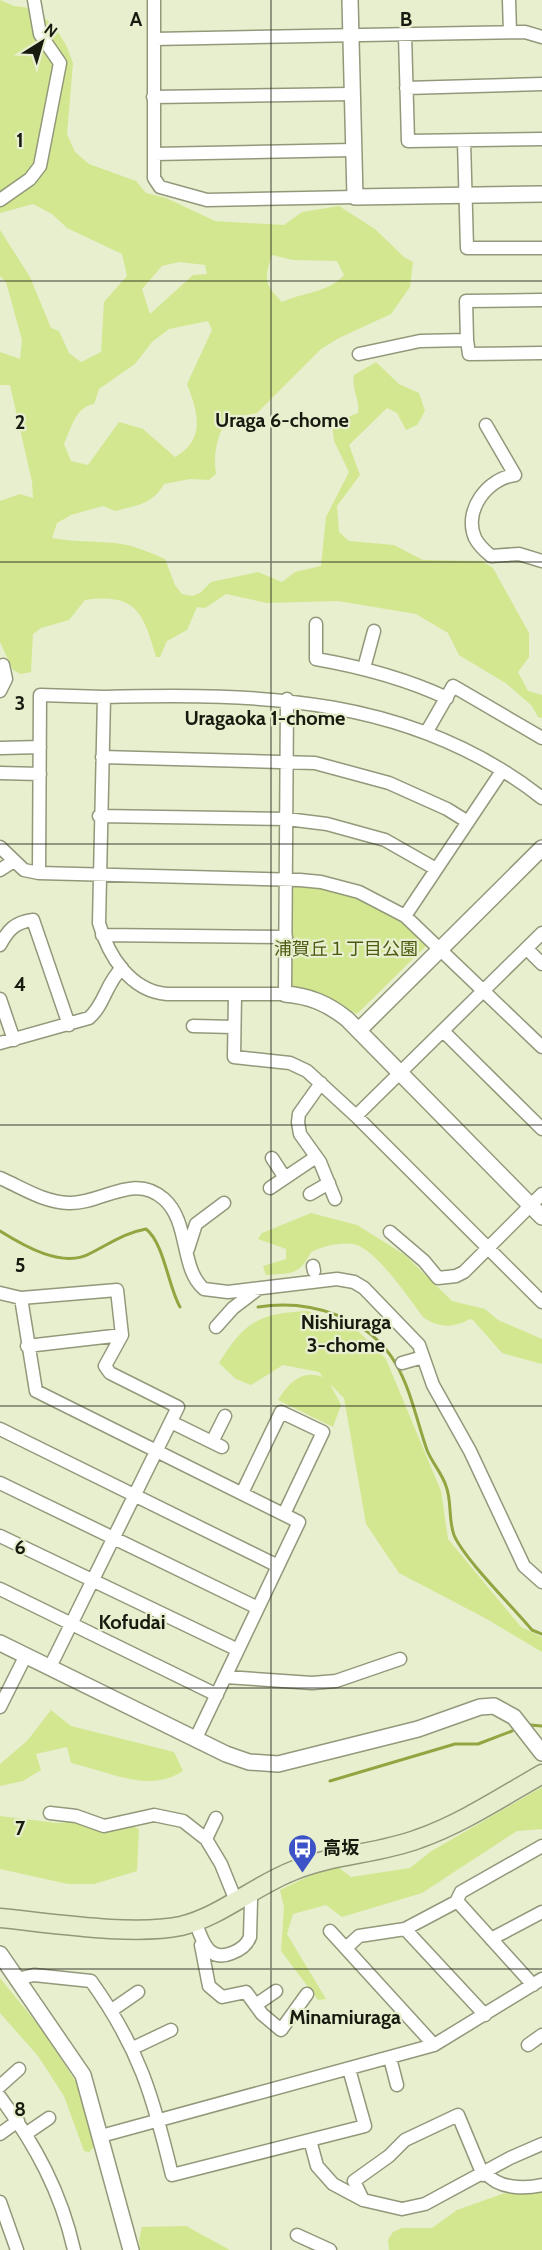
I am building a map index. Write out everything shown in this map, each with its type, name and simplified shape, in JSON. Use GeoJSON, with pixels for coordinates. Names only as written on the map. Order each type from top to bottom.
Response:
{"type":"FeatureCollection","features":[{"type":"Feature","properties":{"kind":"main road"},"geometry":{"type":"LineString","coordinates":[[0,1918],[155,1929],[195,1921],[292,1871],[319,1861],[407,1842],[446,1828],[542,1774]]}},
{"type":"Feature","properties":{"kind":"street"},"geometry":{"type":"LineString","coordinates":[[0,201],[30,178],[40,166],[60,63],[40,34],[34,0]]}},
{"type":"Feature","properties":{"kind":"street"},"geometry":{"type":"LineString","coordinates":[[154,0],[154,178],[160,187],[207,200],[542,194]]}},
{"type":"Feature","properties":{"kind":"street"},"geometry":{"type":"LineString","coordinates":[[350,0],[355,197]]}},
{"type":"Feature","properties":{"kind":"street"},"geometry":{"type":"LineString","coordinates":[[509,0],[510,32]]}},
{"type":"Feature","properties":{"kind":"street"},"geometry":{"type":"LineString","coordinates":[[154,39],[510,32],[525,32],[542,38]]}},
{"type":"Feature","properties":{"kind":"street"},"geometry":{"type":"LineString","coordinates":[[405,35],[408,141],[542,139]]}},
{"type":"Feature","properties":{"kind":"street"},"geometry":{"type":"LineString","coordinates":[[406,88],[542,84]]}},
{"type":"Feature","properties":{"kind":"street"},"geometry":{"type":"LineString","coordinates":[[153,97],[351,94]]}},
{"type":"Feature","properties":{"kind":"street"},"geometry":{"type":"LineString","coordinates":[[464,141],[467,248],[542,248]]}},
{"type":"Feature","properties":{"kind":"street"},"geometry":{"type":"LineString","coordinates":[[154,154],[353,150]]}},
{"type":"Feature","properties":{"kind":"street"},"geometry":{"type":"LineString","coordinates":[[542,300],[466,301],[469,354],[542,353]]}},
{"type":"Feature","properties":{"kind":"street"},"geometry":{"type":"LineString","coordinates":[[359,354],[420,341],[467,340]]}},
{"type":"Feature","properties":{"kind":"street"},"geometry":{"type":"LineString","coordinates":[[486,425],[515,475],[498,478],[479,499],[473,517],[476,540],[491,556],[519,554],[542,561]]}},
{"type":"Feature","properties":{"kind":"street"},"geometry":{"type":"LineString","coordinates":[[316,624],[316,659],[364,668],[406,680],[447,698]]}},
{"type":"Feature","properties":{"kind":"street"},"geometry":{"type":"LineString","coordinates":[[364,668],[374,631]]}},
{"type":"Feature","properties":{"kind":"street"},"geometry":{"type":"LineString","coordinates":[[0,691],[6,679],[3,665]]}},
{"type":"Feature","properties":{"kind":"street"},"geometry":{"type":"LineString","coordinates":[[426,734],[453,686],[542,738]]}},
{"type":"Feature","properties":{"kind":"street"},"geometry":{"type":"LineString","coordinates":[[39,873],[40,695],[288,699],[360,711],[426,734],[502,771],[542,798]]}},
{"type":"Feature","properties":{"kind":"street"},"geometry":{"type":"LineString","coordinates":[[104,697],[99,816],[99,923],[102,935],[132,980],[158,993],[285,994],[310,998],[323,1003],[359,1030],[542,1217]]}},
{"type":"Feature","properties":{"kind":"street"},"geometry":{"type":"LineString","coordinates":[[285,994],[288,699]]}},
{"type":"Feature","properties":{"kind":"street"},"geometry":{"type":"LineString","coordinates":[[1,748],[40,747]]}},
{"type":"Feature","properties":{"kind":"street"},"geometry":{"type":"LineString","coordinates":[[102,758],[315,763],[389,783],[447,809],[468,822]]}},
{"type":"Feature","properties":{"kind":"street"},"geometry":{"type":"LineString","coordinates":[[405,916],[502,771]]}},
{"type":"Feature","properties":{"kind":"street"},"geometry":{"type":"LineString","coordinates":[[0,772],[40,774]]}},
{"type":"Feature","properties":{"kind":"street"},"geometry":{"type":"LineString","coordinates":[[99,816],[287,819],[359,831],[385,840],[436,869]]}},
{"type":"Feature","properties":{"kind":"street"},"geometry":{"type":"LineString","coordinates":[[0,846],[24,870],[39,873],[99,877],[321,882],[373,898],[405,916],[441,947],[542,1047]]}},
{"type":"Feature","properties":{"kind":"street"},"geometry":{"type":"LineString","coordinates":[[359,1030],[542,848]]}},
{"type":"Feature","properties":{"kind":"street"},"geometry":{"type":"LineString","coordinates":[[0,870],[14,861]]}},
{"type":"Feature","properties":{"kind":"street"},"geometry":{"type":"LineString","coordinates":[[0,945],[9,929],[16,924],[33,920],[69,1025]]}},
{"type":"Feature","properties":{"kind":"street"},"geometry":{"type":"LineString","coordinates":[[356,1116],[444,1032],[542,933]]}},
{"type":"Feature","properties":{"kind":"street"},"geometry":{"type":"LineString","coordinates":[[102,935],[286,937]]}},
{"type":"Feature","properties":{"kind":"street"},"geometry":{"type":"LineString","coordinates":[[526,949],[542,964]]}},
{"type":"Feature","properties":{"kind":"street"},"geometry":{"type":"LineString","coordinates":[[0,1043],[81,1022],[97,1011],[110,981],[122,968]]}},
{"type":"Feature","properties":{"kind":"street"},"geometry":{"type":"LineString","coordinates":[[235,995],[234,1057],[290,1063],[307,1071],[356,1116],[542,1302]]}},
{"type":"Feature","properties":{"kind":"street"},"geometry":{"type":"LineString","coordinates":[[0,999],[14,1040]]}},
{"type":"Feature","properties":{"kind":"street"},"geometry":{"type":"LineString","coordinates":[[193,1026],[234,1027]]}},
{"type":"Feature","properties":{"kind":"street"},"geometry":{"type":"LineString","coordinates":[[444,1032],[542,1129]]}},
{"type":"Feature","properties":{"kind":"street"},"geometry":{"type":"LineString","coordinates":[[321,1083],[299,1114],[298,1122],[300,1134],[316,1157],[335,1199]]}},
{"type":"Feature","properties":{"kind":"street"},"geometry":{"type":"LineString","coordinates":[[270,1188],[316,1157]]}},
{"type":"Feature","properties":{"kind":"street"},"geometry":{"type":"LineString","coordinates":[[272,1158],[285,1178]]}},
{"type":"Feature","properties":{"kind":"street"},"geometry":{"type":"LineString","coordinates":[[0,1178],[41,1198],[71,1203],[129,1188],[151,1189],[176,1211],[199,1284],[204,1289],[228,1292],[337,1279],[354,1282],[364,1288],[419,1346],[423,1357],[427,1387],[470,1451],[525,1566],[542,1582]]}},
{"type":"Feature","properties":{"kind":"street"},"geometry":{"type":"LineString","coordinates":[[309,1194],[329,1183]]}},
{"type":"Feature","properties":{"kind":"street"},"geometry":{"type":"LineString","coordinates":[[390,1232],[424,1261],[438,1278],[456,1276],[464,1272],[542,1194]]}},
{"type":"Feature","properties":{"kind":"street"},"geometry":{"type":"LineString","coordinates":[[187,1250],[195,1224],[224,1203]]}},
{"type":"Feature","properties":{"kind":"street"},"geometry":{"type":"LineString","coordinates":[[216,1327],[233,1308],[258,1289]]}},
{"type":"Feature","properties":{"kind":"street"},"geometry":{"type":"LineString","coordinates":[[0,1293],[21,1298],[117,1290],[122,1335],[105,1366],[110,1373],[178,1407],[50,1666]]}},
{"type":"Feature","properties":{"kind":"street"},"geometry":{"type":"LineString","coordinates":[[21,1298],[36,1391],[299,1522],[196,1738]]}},
{"type":"Feature","properties":{"kind":"street"},"geometry":{"type":"LineString","coordinates":[[27,1346],[122,1335]]}},
{"type":"Feature","properties":{"kind":"street"},"geometry":{"type":"LineString","coordinates":[[402,1363],[423,1357]]}},
{"type":"Feature","properties":{"kind":"street"},"geometry":{"type":"LineString","coordinates":[[242,1493],[280,1412],[323,1432],[284,1514]]}},
{"type":"Feature","properties":{"kind":"street"},"geometry":{"type":"LineString","coordinates":[[171,1422],[217,1445],[225,1416]]}},
{"type":"Feature","properties":{"kind":"street"},"geometry":{"type":"LineString","coordinates":[[0,1429],[278,1566]]}},
{"type":"Feature","properties":{"kind":"street"},"geometry":{"type":"LineString","coordinates":[[0,1483],[258,1608]]}},
{"type":"Feature","properties":{"kind":"street"},"geometry":{"type":"LineString","coordinates":[[0,1536],[238,1650]]}},
{"type":"Feature","properties":{"kind":"street"},"geometry":{"type":"LineString","coordinates":[[0,1589],[217,1695]]}},
{"type":"Feature","properties":{"kind":"street"},"geometry":{"type":"LineString","coordinates":[[0,1643],[249,1762],[278,1764],[418,1729],[480,1707],[494,1706],[514,1717],[542,1753]]}},
{"type":"Feature","properties":{"kind":"street"},"geometry":{"type":"LineString","coordinates":[[0,1707],[26,1655]]}},
{"type":"Feature","properties":{"kind":"street"},"geometry":{"type":"LineString","coordinates":[[226,1677],[312,1683],[336,1681],[400,1659]]}},
{"type":"Feature","properties":{"kind":"street"},"geometry":{"type":"LineString","coordinates":[[50,1813],[76,1816],[104,1826],[154,1815],[183,1821],[206,1839],[242,1897],[251,1900],[248,1941],[238,1950],[219,1956],[208,1951],[195,1921]]}},
{"type":"Feature","properties":{"kind":"street"},"geometry":{"type":"LineString","coordinates":[[206,1839],[216,1818]]}},
{"type":"Feature","properties":{"kind":"street"},"geometry":{"type":"LineString","coordinates":[[346,1948],[359,1936],[405,1929],[457,1901],[461,1892],[542,1846]]}},
{"type":"Feature","properties":{"kind":"street"},"geometry":{"type":"LineString","coordinates":[[101,2136],[434,2045],[537,1982],[491,1940],[457,1901]]}},
{"type":"Feature","properties":{"kind":"street"},"geometry":{"type":"LineString","coordinates":[[491,1940],[542,1912]]}},
{"type":"Feature","properties":{"kind":"street"},"geometry":{"type":"LineString","coordinates":[[405,1929],[485,2015]]}},
{"type":"Feature","properties":{"kind":"street"},"geometry":{"type":"LineString","coordinates":[[330,1931],[434,2045]]}},
{"type":"Feature","properties":{"kind":"street"},"geometry":{"type":"LineString","coordinates":[[203,1942],[201,1945],[209,1986],[222,1997],[246,1992],[257,2004],[262,2014],[281,2030],[307,1994]]}},
{"type":"Feature","properties":{"kind":"street"},"geometry":{"type":"LineString","coordinates":[[0,1954],[83,2075],[131,2250]]}},
{"type":"Feature","properties":{"kind":"street"},"geometry":{"type":"LineString","coordinates":[[17,1979],[34,1975],[91,1981],[112,2010],[146,2077],[172,2175],[365,2126],[350,2069]]}},
{"type":"Feature","properties":{"kind":"street"},"geometry":{"type":"LineString","coordinates":[[257,2004],[276,1991]]}},
{"type":"Feature","properties":{"kind":"street"},"geometry":{"type":"LineString","coordinates":[[112,2010],[138,1992]]}},
{"type":"Feature","properties":{"kind":"street"},"geometry":{"type":"LineString","coordinates":[[133,2048],[171,2030]]}},
{"type":"Feature","properties":{"kind":"street"},"geometry":{"type":"LineString","coordinates":[[528,2045],[542,2035]]}},
{"type":"Feature","properties":{"kind":"street"},"geometry":{"type":"LineString","coordinates":[[390,2058],[397,2085]]}},
{"type":"Feature","properties":{"kind":"street"},"geometry":{"type":"LineString","coordinates":[[0,2086],[19,2069]]}},
{"type":"Feature","properties":{"kind":"street"},"geometry":{"type":"LineString","coordinates":[[0,2097],[27,2133],[46,2168],[74,2250]]}},
{"type":"Feature","properties":{"kind":"street"},"geometry":{"type":"LineString","coordinates":[[363,2200],[354,2181],[390,2156],[405,2140],[458,2115],[484,2174],[498,2183],[531,2187],[542,2185]]}},
{"type":"Feature","properties":{"kind":"street"},"geometry":{"type":"LineString","coordinates":[[27,2133],[48,2118]]}},
{"type":"Feature","properties":{"kind":"street"},"geometry":{"type":"LineString","coordinates":[[0,2134],[18,2121]]}},
{"type":"Feature","properties":{"kind":"street"},"geometry":{"type":"LineString","coordinates":[[310,2140],[317,2166],[323,2176],[363,2200],[394,2208],[413,2208],[542,2144]]}},
{"type":"Feature","properties":{"kind":"street"},"geometry":{"type":"LineString","coordinates":[[0,2202],[17,2250]]}},
{"type":"Feature","properties":{"kind":"street"},"geometry":{"type":"LineString","coordinates":[[297,2235],[330,2250]]}},
{"type":"Feature","properties":{"kind":"green space"},"geometry":{"type":"Polygon","coordinates":[[[0,0],[14,6],[29,8],[53,24],[66,45],[73,63],[67,134],[75,152],[89,164],[136,181],[146,193],[166,198],[215,221],[284,225],[302,212],[339,206],[375,229],[404,257],[413,262],[410,287],[391,314],[321,349],[257,413],[227,418],[217,445],[216,474],[209,480],[190,479],[164,484],[149,500],[137,505],[115,511],[103,506],[71,515],[57,523],[52,538],[122,544],[153,554],[165,559],[175,585],[182,594],[192,596],[200,593],[211,582],[258,572],[282,582],[295,572],[321,566],[326,517],[349,472],[334,441],[332,423],[358,413],[354,375],[376,362],[399,384],[419,393],[425,411],[417,425],[406,430],[397,413],[387,408],[349,445],[360,475],[337,506],[339,532],[349,541],[394,545],[423,560],[482,561],[493,568],[529,633],[529,657],[518,672],[528,691],[542,695],[542,718],[538,717],[532,706],[507,684],[459,655],[448,633],[416,614],[338,601],[267,603],[226,594],[205,608],[197,607],[187,630],[167,641],[160,657],[156,657],[147,628],[135,609],[116,600],[85,600],[69,620],[41,628],[33,634],[31,672],[21,674],[13,670],[0,642],[0,501],[20,494],[33,498],[32,482],[10,385],[0,385],[0,352],[20,359],[22,340],[6,282],[0,276],[0,230],[30,277],[51,328],[59,331],[69,353],[81,362],[101,352],[104,302],[127,276],[122,254],[67,228],[52,214],[33,204],[0,213],[0,0]],[[272,255],[267,281],[282,302],[323,289],[344,275],[337,261],[293,260],[272,255]],[[179,262],[162,266],[142,289],[150,314],[193,275],[207,274],[205,265],[179,262]],[[208,321],[169,329],[152,342],[135,364],[99,389],[94,404],[82,409],[78,414],[64,444],[71,461],[88,465],[119,422],[143,429],[175,457],[192,442],[197,425],[194,405],[187,384],[212,330],[208,321]]]}},
{"type":"Feature","properties":{"kind":"green space","name":"浦賀丘１丁目公園"},"geometry":{"type":"Polygon","coordinates":[[[295,885],[335,891],[367,902],[397,919],[428,944],[357,1014],[322,996],[291,988],[291,894],[295,885]]]}},
{"type":"Feature","properties":{"kind":"green space"},"geometry":{"type":"Polygon","coordinates":[[[311,1213],[357,1225],[405,1255],[452,1301],[485,1309],[498,1320],[542,1339],[542,1364],[502,1353],[473,1320],[447,1326],[424,1318],[381,1264],[362,1247],[353,1244],[337,1244],[321,1248],[311,1252],[307,1260],[293,1272],[266,1275],[263,1266],[286,1259],[286,1249],[258,1239],[262,1233],[311,1213]]]}},
{"type":"Feature","properties":{"kind":"green space"},"geometry":{"type":"Polygon","coordinates":[[[308,1311],[358,1331],[386,1359],[441,1491],[448,1539],[521,1627],[542,1637],[542,1652],[485,1618],[399,1573],[366,1524],[344,1398],[330,1384],[341,1405],[333,1427],[278,1400],[296,1379],[308,1375],[323,1377],[319,1372],[283,1365],[251,1385],[236,1379],[219,1363],[237,1337],[255,1322],[278,1314],[308,1311]]]}},
{"type":"Feature","properties":{"kind":"green space"},"geometry":{"type":"Polygon","coordinates":[[[51,1710],[71,1726],[174,1752],[183,1771],[170,1778],[156,1781],[128,1779],[71,1763],[67,1747],[36,1754],[41,1770],[23,1781],[0,1786],[0,1764],[27,1741],[51,1710]]]}},
{"type":"Feature","properties":{"kind":"green space"},"geometry":{"type":"Polygon","coordinates":[[[542,1787],[542,1829],[517,1831],[422,1893],[342,1917],[326,1905],[293,1914],[287,1934],[326,1999],[318,2000],[281,1951],[284,1907],[280,1890],[334,1864],[351,1877],[410,1868],[430,1852],[542,1787]]]}},
{"type":"Feature","properties":{"kind":"green space"},"geometry":{"type":"Polygon","coordinates":[[[0,1816],[57,1823],[112,1819],[139,1829],[137,1871],[94,1884],[68,1884],[0,1869],[0,1816]]]}},
{"type":"Feature","properties":{"kind":"green space"},"geometry":{"type":"Polygon","coordinates":[[[0,1978],[43,2031],[80,2088],[94,2147],[89,2152],[84,2151],[64,2096],[38,2056],[0,2013],[0,1978]]]}},
{"type":"Feature","properties":{"kind":"green space"},"geometry":{"type":"Polygon","coordinates":[[[542,2180],[542,2250],[389,2250],[388,2240],[393,2232],[402,2228],[432,2228],[457,2210],[542,2180]]]}},
{"type":"Feature","properties":{"kind":"green space"},"geometry":{"type":"Polygon","coordinates":[[[186,2226],[230,2250],[140,2250],[139,2240],[142,2227],[186,2226]]]}},
{"type":"Feature","properties":{"kind":"waterway"},"geometry":{"type":"LineString","coordinates":[[0,1231],[44,1254],[68,1258],[91,1253],[124,1236],[146,1229],[162,1254],[180,1307]]}},
{"type":"Feature","properties":{"kind":"waterway"},"geometry":{"type":"LineString","coordinates":[[258,1307],[298,1306],[336,1315],[354,1323],[384,1348],[401,1374],[427,1450],[444,1481],[448,1492],[452,1529],[459,1545],[478,1570],[532,1630],[542,1634]]}},
{"type":"Feature","properties":{"kind":"waterway"},"geometry":{"type":"LineString","coordinates":[[530,1725],[542,1726]]}},
{"type":"Feature","properties":{"kind":"waterway"},"geometry":{"type":"LineString","coordinates":[[330,1781],[455,1744],[478,1744],[512,1731]]}},
{"type":"Feature","properties":{"kind":"place","name":"高坂"},"geometry":{"type":"Point","coordinates":[302,1874]}},
{"type":"Feature","properties":{"kind":"district","name":"Uraga 6-chome"},"geometry":{"type":"Point","coordinates":[282,420]}},
{"type":"Feature","properties":{"kind":"district","name":"Uragaoka 1-chome"},"geometry":{"type":"Point","coordinates":[265,718]}},
{"type":"Feature","properties":{"kind":"district","name":"Nishiuraga 3-chome"},"geometry":{"type":"Point","coordinates":[346,1334]}},
{"type":"Feature","properties":{"kind":"district","name":"Kofudai"},"geometry":{"type":"Point","coordinates":[132,1622]}},
{"type":"Feature","properties":{"kind":"district","name":"Minamiuraga"},"geometry":{"type":"Point","coordinates":[345,2017]}}]}
